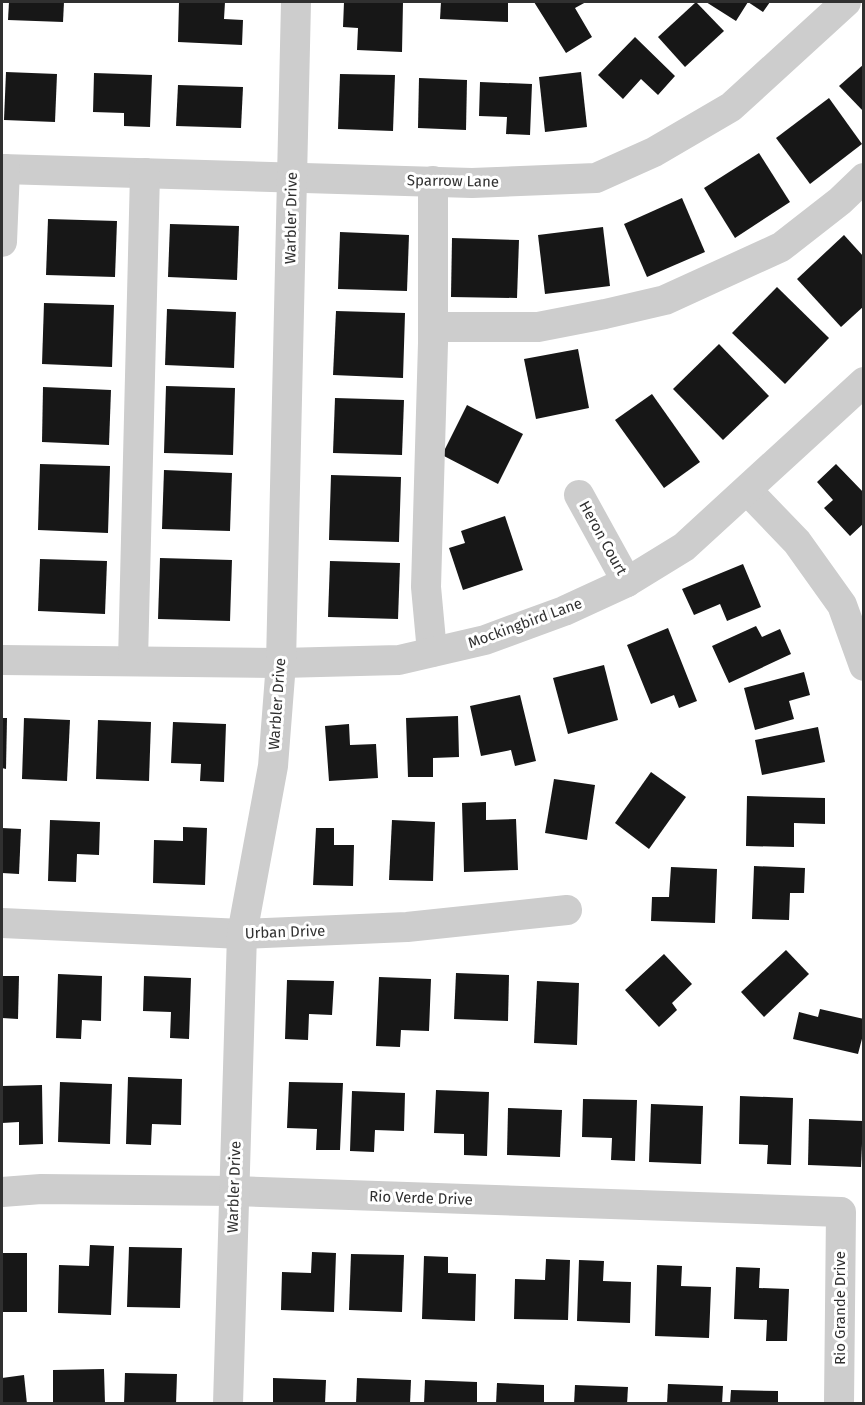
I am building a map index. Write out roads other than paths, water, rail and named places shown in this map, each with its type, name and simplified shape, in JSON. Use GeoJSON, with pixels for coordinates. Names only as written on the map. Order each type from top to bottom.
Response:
{"type":"FeatureCollection","features":[{"type":"Feature","properties":{"kind":"street","name":"Warbler Drive"},"geometry":{"type":"LineString","coordinates":[[228,1404],[242,934],[273,766],[281,663],[296,2]]}},
{"type":"Feature","properties":{"kind":"street","name":"Sparrow Lane"},"geometry":{"type":"LineString","coordinates":[[3,169],[472,183],[596,178],[654,153],[731,107],[846,2]]}},
{"type":"Feature","properties":{"kind":"street"},"geometry":{"type":"LineString","coordinates":[[2,242],[3,169]]}},
{"type":"Feature","properties":{"kind":"street"},"geometry":{"type":"LineString","coordinates":[[133,661],[145,173]]}},
{"type":"Feature","properties":{"kind":"street"},"geometry":{"type":"LineString","coordinates":[[433,327],[538,327],[665,300],[782,247],[840,201],[864,178]]}},
{"type":"Feature","properties":{"kind":"street"},"geometry":{"type":"LineString","coordinates":[[432,652],[426,586],[433,327],[433,181]]}},
{"type":"Feature","properties":{"kind":"street","name":"Mockingbird Lane"},"geometry":{"type":"LineString","coordinates":[[2,660],[281,663],[399,660],[485,640],[564,611],[627,582],[684,547],[864,382]]}},
{"type":"Feature","properties":{"kind":"street"},"geometry":{"type":"LineString","coordinates":[[747,490],[797,542],[842,605],[864,666]]}},
{"type":"Feature","properties":{"kind":"street","name":"Heron Court"},"geometry":{"type":"LineString","coordinates":[[579,495],[627,582]]}},
{"type":"Feature","properties":{"kind":"street","name":"Urban Drive"},"geometry":{"type":"LineString","coordinates":[[2,923],[242,934],[407,927],[567,910]]}},
{"type":"Feature","properties":{"kind":"street","name":"Rio Verde Drive"},"geometry":{"type":"LineString","coordinates":[[2,1192],[40,1189],[234,1191],[841,1212]]}},
{"type":"Feature","properties":{"kind":"street","name":"Rio Grande Drive"},"geometry":{"type":"LineString","coordinates":[[839,1404],[841,1212]]}}]}
